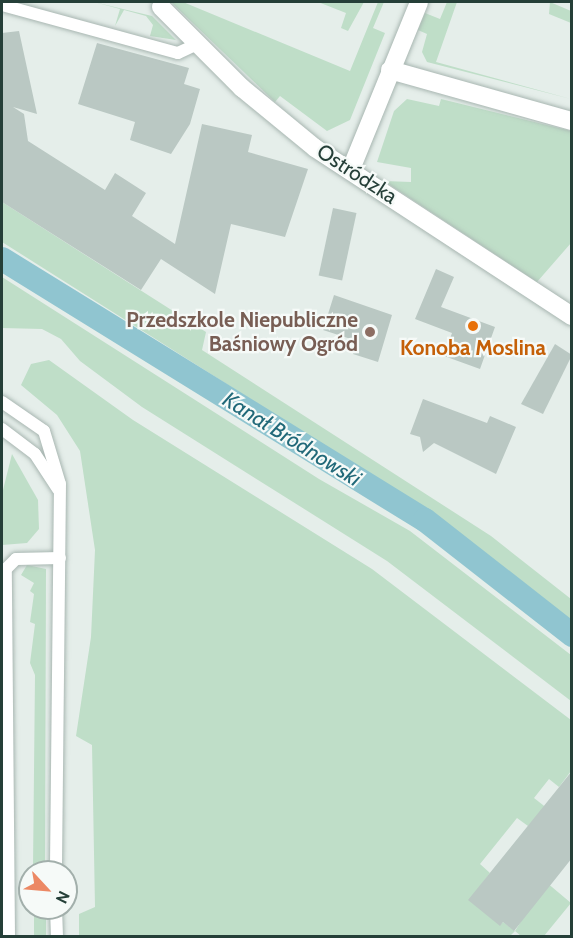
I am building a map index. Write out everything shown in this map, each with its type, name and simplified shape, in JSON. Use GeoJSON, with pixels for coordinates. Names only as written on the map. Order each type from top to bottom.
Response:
{"type":"FeatureCollection","features":[{"type":"Feature","properties":{"kind":"street"},"geometry":{"type":"LineString","coordinates":[[351,169],[419,2]]}},
{"type":"Feature","properties":{"kind":"street","name":"Ostródzka"},"geometry":{"type":"LineString","coordinates":[[161,8],[252,97],[351,169],[572,316]]}},
{"type":"Feature","properties":{"kind":"street"},"geometry":{"type":"LineString","coordinates":[[390,70],[572,121]]}},
{"type":"Feature","properties":{"kind":"lane"},"geometry":{"type":"LineString","coordinates":[[2,5],[178,53],[197,44]]}},
{"type":"Feature","properties":{"kind":"lane"},"geometry":{"type":"LineString","coordinates":[[2,402],[31,418],[48,438],[61,508],[56,860]]}},
{"type":"Feature","properties":{"kind":"lane"},"geometry":{"type":"LineString","coordinates":[[2,429],[42,462],[61,508]]}},
{"type":"Feature","properties":{"kind":"lane"},"geometry":{"type":"LineString","coordinates":[[9,936],[6,568],[16,559],[60,558]]}},
{"type":"Feature","properties":{"kind":"lane"},"geometry":{"type":"LineString","coordinates":[[56,920],[57,936]]}},
{"type":"Feature","properties":{"kind":"green space"},"geometry":{"type":"Polygon","coordinates":[[[94,2],[152,16],[176,40],[150,36],[153,25],[146,16],[124,10],[115,26],[120,9],[94,2]]]}},
{"type":"Feature","properties":{"kind":"green space"},"geometry":{"type":"Polygon","coordinates":[[[171,2],[183,2],[350,71],[378,2],[384,2],[373,28],[385,33],[350,120],[327,131],[280,96],[275,102],[171,2]]]}},
{"type":"Feature","properties":{"kind":"green space"},"geometry":{"type":"Polygon","coordinates":[[[318,2],[364,2],[348,31],[341,28],[346,13],[318,2]]]}},
{"type":"Feature","properties":{"kind":"green space"},"geometry":{"type":"Polygon","coordinates":[[[447,2],[457,2],[436,62],[571,99],[427,62],[422,52],[427,34],[418,30],[425,13],[440,19],[447,2]]]}},
{"type":"Feature","properties":{"kind":"green space"},"geometry":{"type":"Polygon","coordinates":[[[550,2],[571,11],[571,23],[549,14],[550,2]]]}},
{"type":"Feature","properties":{"kind":"green space"},"geometry":{"type":"Polygon","coordinates":[[[407,99],[439,106],[441,99],[571,131],[571,243],[537,282],[384,181],[411,182],[411,168],[377,162],[394,111],[407,99]]]}},
{"type":"Feature","properties":{"kind":"green space"},"geometry":{"type":"Polygon","coordinates":[[[2,202],[206,332],[202,350],[491,536],[571,599],[571,625],[423,508],[2,242],[2,202]]]}},
{"type":"Feature","properties":{"kind":"green space"},"geometry":{"type":"Polygon","coordinates":[[[2,277],[319,479],[410,531],[571,655],[571,701],[387,561],[142,407],[80,361],[61,339],[42,329],[2,328],[2,277]]]}},
{"type":"Feature","properties":{"kind":"green space"},"geometry":{"type":"Polygon","coordinates":[[[49,360],[133,420],[372,569],[571,720],[571,771],[559,787],[549,779],[534,798],[548,809],[528,826],[517,818],[480,864],[490,873],[477,890],[500,925],[503,922],[515,931],[510,936],[79,936],[79,914],[95,907],[92,745],[76,736],[91,637],[95,550],[80,451],[57,415],[21,385],[31,364],[49,360]]]}},
{"type":"Feature","properties":{"kind":"green space"},"geometry":{"type":"Polygon","coordinates":[[[12,454],[38,500],[39,529],[27,543],[2,545],[2,494],[12,454]]]}},
{"type":"Feature","properties":{"kind":"green space"},"geometry":{"type":"Polygon","coordinates":[[[27,565],[46,569],[45,860],[33,860],[35,675],[30,663],[35,624],[30,622],[34,594],[30,591],[34,583],[21,575],[27,565]]]}},
{"type":"Feature","properties":{"kind":"green space"},"geometry":{"type":"Polygon","coordinates":[[[546,882],[571,903],[544,936],[521,936],[515,931],[546,882]]]}},
{"type":"Feature","properties":{"kind":"green space"},"geometry":{"type":"Polygon","coordinates":[[[34,920],[46,920],[46,936],[34,936],[34,920]]]}},
{"type":"Feature","properties":{"kind":"building"},"geometry":{"type":"Polygon","coordinates":[[[19,31],[37,114],[13,107],[24,114],[28,141],[105,190],[115,173],[146,193],[132,216],[175,244],[202,124],[252,135],[248,152],[308,169],[285,237],[231,224],[215,294],[161,259],[141,290],[2,202],[2,33],[19,31]]]}},
{"type":"Feature","properties":{"kind":"building"},"geometry":{"type":"Polygon","coordinates":[[[97,43],[189,68],[184,84],[200,89],[190,124],[171,154],[130,140],[135,122],[78,104],[97,43]]]}},
{"type":"Feature","properties":{"kind":"building"},"geometry":{"type":"Polygon","coordinates":[[[333,208],[356,213],[342,280],[319,275],[333,208]]]}},
{"type":"Feature","properties":{"kind":"building"},"geometry":{"type":"Polygon","coordinates":[[[436,269],[454,277],[441,307],[495,327],[480,369],[444,356],[452,333],[415,319],[436,269]]]}},
{"type":"Feature","properties":{"kind":"building"},"geometry":{"type":"Polygon","coordinates":[[[334,295],[392,315],[378,362],[353,354],[357,341],[323,330],[334,295]]]}},
{"type":"Feature","properties":{"kind":"building"},"geometry":{"type":"Polygon","coordinates":[[[555,344],[572,355],[543,414],[521,404],[555,344]]]}},
{"type":"Feature","properties":{"kind":"building"},"geometry":{"type":"Polygon","coordinates":[[[423,399],[487,423],[490,416],[516,427],[496,474],[434,443],[423,452],[420,437],[410,434],[423,399]]]}},
{"type":"Feature","properties":{"kind":"building"},"geometry":{"type":"Polygon","coordinates":[[[572,771],[572,858],[514,931],[503,922],[500,926],[468,900],[572,771]]]}},
{"type":"Feature","properties":{"kind":"waterway","name":"Kanał Bródnowski"},"geometry":{"type":"LineString","coordinates":[[2,259],[425,520],[572,635]]}},
{"type":"Feature","properties":{"kind":"place","name":"Konoba Moslina"},"geometry":{"type":"Point","coordinates":[473,326]}},
{"type":"Feature","properties":{"kind":"place","name":"Przedszkole Niepubliczne Baśniowy Ogród"},"geometry":{"type":"Point","coordinates":[370,332]}}]}
